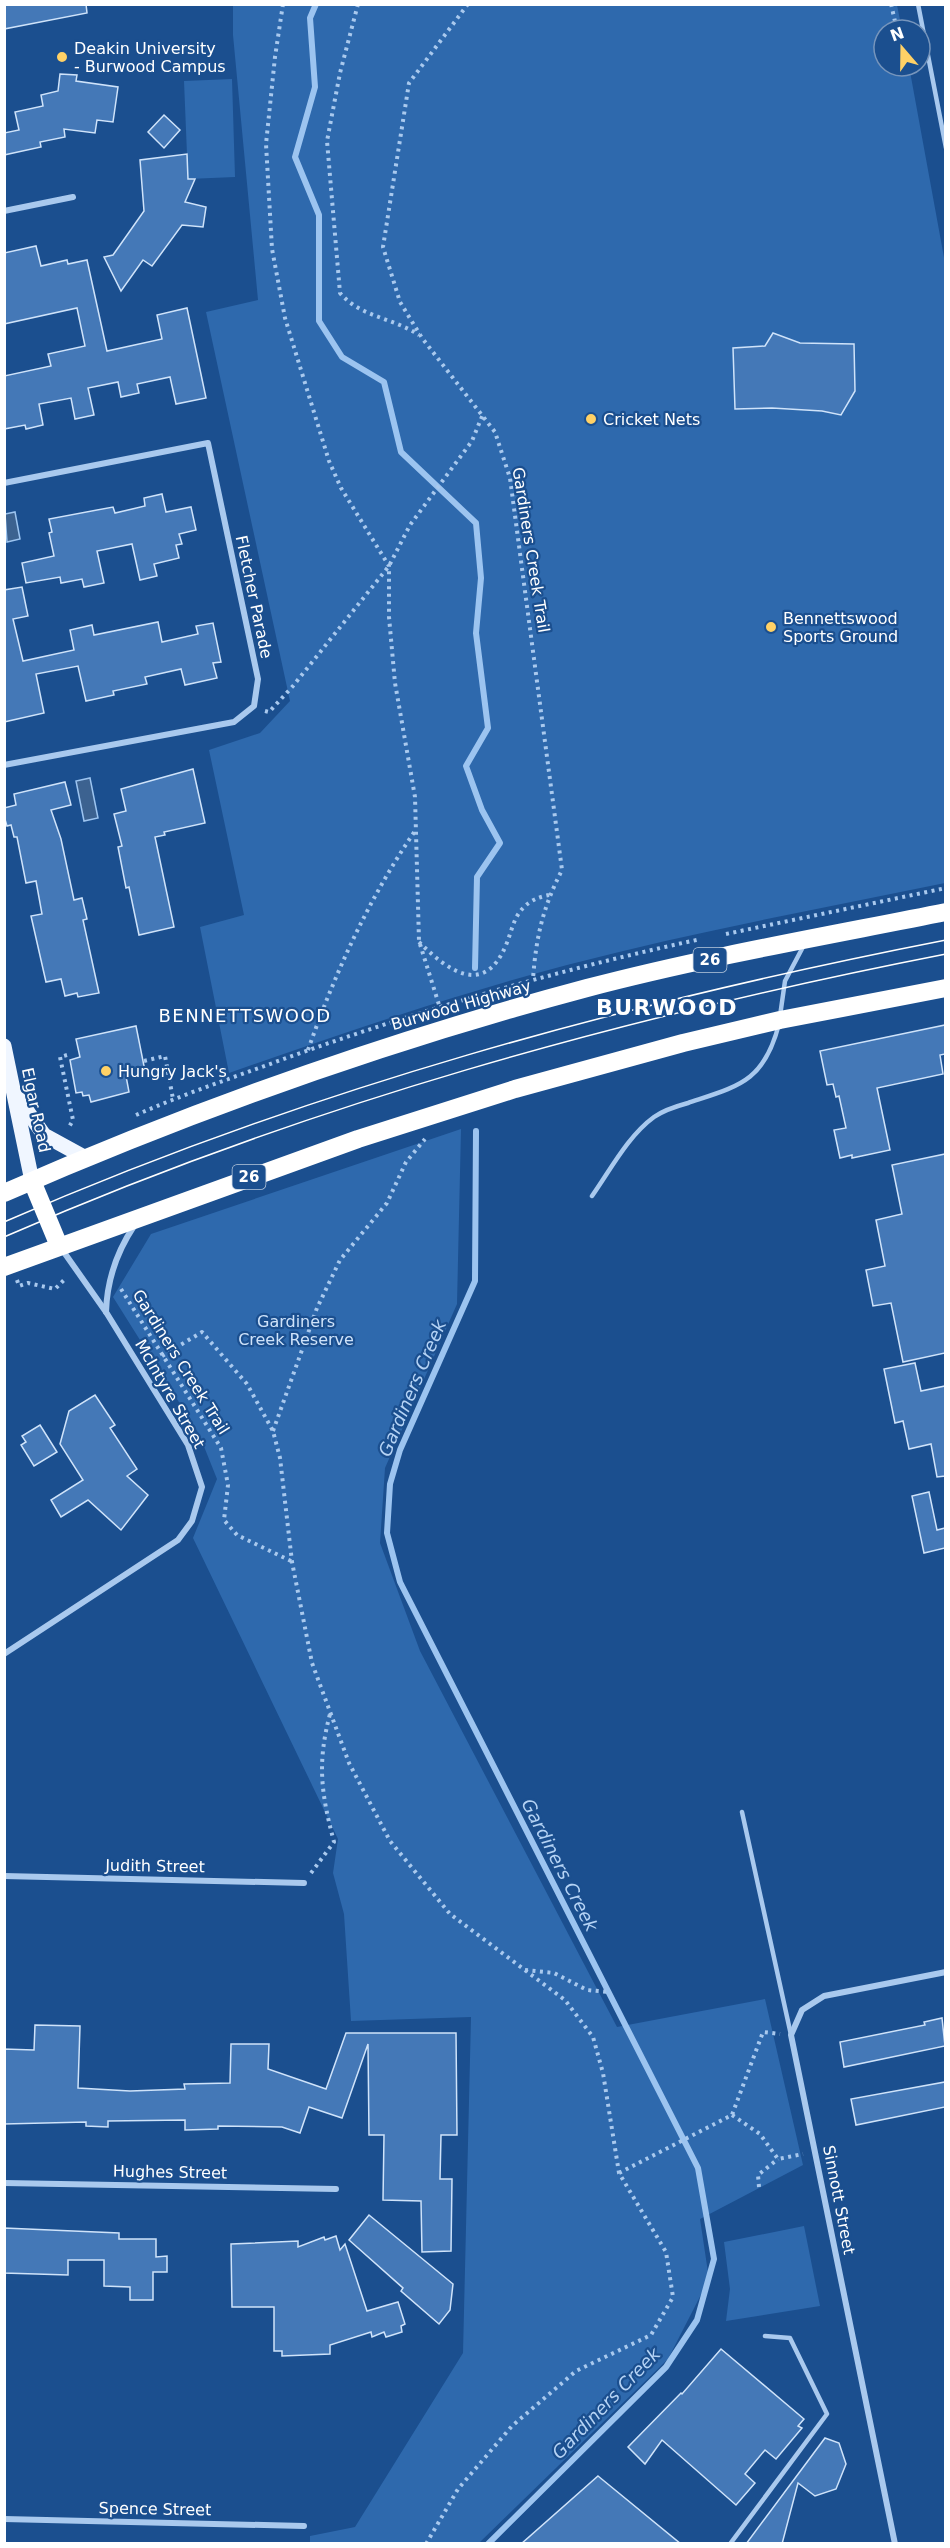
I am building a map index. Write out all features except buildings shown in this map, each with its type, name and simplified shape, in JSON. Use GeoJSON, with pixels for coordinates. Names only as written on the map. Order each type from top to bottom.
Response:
{"type":"FeatureCollection","features":[{"type":"Feature","properties":{"kind":"highway","name":"Burwood Highway"},"geometry":{"type":"LineString","coordinates":[[4,1193],[207,1109],[396,1043],[664,969],[945,912]]}},
{"type":"Feature","properties":{"kind":"highway","name":"26"},"geometry":{"type":"LineString","coordinates":[[4,1267],[140,1216],[459,1106],[614,1061],[780,1020],[945,988]]}},
{"type":"Feature","properties":{"kind":"highway"},"geometry":{"type":"LineString","coordinates":[[32,1181],[59,1246]]}},
{"type":"Feature","properties":{"kind":"main road","name":"Elgar Road"},"geometry":{"type":"LineString","coordinates":[[4,1046],[32,1181]]}},
{"type":"Feature","properties":{"kind":"main road"},"geometry":{"type":"LineString","coordinates":[[14,1094],[45,1135],[86,1158]]}},
{"type":"Feature","properties":{"kind":"street"},"geometry":{"type":"LineString","coordinates":[[4,211],[73,197]]}},
{"type":"Feature","properties":{"kind":"street","name":"Fletcher Parade"},"geometry":{"type":"LineString","coordinates":[[4,483],[208,443],[258,679],[254,706]]}},
{"type":"Feature","properties":{"kind":"street"},"geometry":{"type":"LineString","coordinates":[[4,765],[234,722],[254,706]]}},
{"type":"Feature","properties":{"kind":"street"},"geometry":{"type":"LineString","coordinates":[[106,1312],[106,1287],[129,1234],[140,1216]]}},
{"type":"Feature","properties":{"kind":"street","name":"McIntyre Street"},"geometry":{"type":"LineString","coordinates":[[4,1654],[178,1540],[192,1521],[201,1487],[188,1445],[106,1312],[59,1246]]}},
{"type":"Feature","properties":{"kind":"street","name":"Judith Street"},"geometry":{"type":"LineString","coordinates":[[4,1875],[304,1883]]}},
{"type":"Feature","properties":{"kind":"street"},"geometry":{"type":"LineString","coordinates":[[791,2035],[802,2010],[824,1996],[945,1971]]}},
{"type":"Feature","properties":{"kind":"street","name":"Sinnott Street"},"geometry":{"type":"LineString","coordinates":[[791,2035],[895,2544]]}},
{"type":"Feature","properties":{"kind":"street","name":"Hughes Street"},"geometry":{"type":"LineString","coordinates":[[4,2183],[336,2189]]}},
{"type":"Feature","properties":{"kind":"street","name":"Spence Street"},"geometry":{"type":"LineString","coordinates":[[4,2519],[304,2526]]}},
{"type":"Feature","properties":{"kind":"lane"},"geometry":{"type":"LineString","coordinates":[[918,4],[945,148]]}},
{"type":"Feature","properties":{"kind":"lane"},"geometry":{"type":"LineString","coordinates":[[592,1196],[633,1137],[657,1115],[729,1090],[755,1072],[772,1045],[780,1020],[785,981],[806,940]]}},
{"type":"Feature","properties":{"kind":"lane"},"geometry":{"type":"LineString","coordinates":[[742,1812],[791,2035]]}},
{"type":"Feature","properties":{"kind":"lane"},"geometry":{"type":"LineString","coordinates":[[730,2544],[827,2414],[790,2338],[765,2336]]}},
{"type":"Feature","properties":{"kind":"path"},"geometry":{"type":"LineString","coordinates":[[284,4],[275,57],[266,144],[272,249],[285,318],[329,461],[341,488],[389,566],[389,617],[394,683],[415,797],[419,941],[440,962],[458,974],[474,975],[490,970],[506,947],[515,918],[536,898],[549,895]]}},
{"type":"Feature","properties":{"kind":"path"},"geometry":{"type":"LineString","coordinates":[[358,4],[340,73],[327,141],[340,292],[357,308],[394,321],[422,338]]}},
{"type":"Feature","properties":{"kind":"path","name":"Gardiners Creek Trail"},"geometry":{"type":"LineString","coordinates":[[419,941],[440,1008],[533,979],[534,948],[549,895],[562,870],[510,478],[495,432],[422,338],[400,302],[383,247],[409,83],[468,4]]}},
{"type":"Feature","properties":{"kind":"path"},"geometry":{"type":"LineString","coordinates":[[254,706],[269,712],[293,686],[389,566],[410,525],[472,441],[483,414]]}},
{"type":"Feature","properties":{"kind":"path"},"geometry":{"type":"LineString","coordinates":[[308,1050],[335,976],[388,870],[416,830]]}},
{"type":"Feature","properties":{"kind":"path"},"geometry":{"type":"LineString","coordinates":[[67,1055],[60,1057],[73,1120],[67,1130]]}},
{"type":"Feature","properties":{"kind":"path"},"geometry":{"type":"LineString","coordinates":[[144,1061],[165,1056],[173,1099]]}},
{"type":"Feature","properties":{"kind":"path"},"geometry":{"type":"LineString","coordinates":[[273,1431],[317,1308],[340,1260],[387,1203],[406,1162],[428,1136]]}},
{"type":"Feature","properties":{"kind":"path","name":"Gardiners Creek Trail"},"geometry":{"type":"LineString","coordinates":[[118,1284],[221,1448],[228,1485],[224,1520],[237,1535],[292,1562]]}},
{"type":"Feature","properties":{"kind":"path"},"geometry":{"type":"LineString","coordinates":[[162,1356],[202,1332],[247,1384],[273,1431],[280,1458],[292,1562],[312,1663],[349,1763],[390,1841],[450,1914],[565,2000],[593,2037],[603,2073],[620,2173],[666,2252],[673,2297],[651,2335],[576,2371],[512,2426],[458,2489],[426,2544]]}},
{"type":"Feature","properties":{"kind":"path"},"geometry":{"type":"LineString","coordinates":[[304,1883],[334,1842],[322,1799],[322,1743],[330,1713]]}},
{"type":"Feature","properties":{"kind":"path"},"geometry":{"type":"LineString","coordinates":[[525,1970],[554,1973],[587,1990],[608,1992]]}},
{"type":"Feature","properties":{"kind":"path"},"geometry":{"type":"LineString","coordinates":[[620,2173],[732,2115],[762,2032],[791,2035]]}},
{"type":"Feature","properties":{"kind":"path"},"geometry":{"type":"LineString","coordinates":[[732,2115],[760,2134],[778,2159]]}},
{"type":"Feature","properties":{"kind":"path"},"geometry":{"type":"LineString","coordinates":[[759,2187],[758,2175],[768,2165],[778,2159],[816,2152]]}},
{"type":"Feature","properties":{"kind":"green space"},"geometry":{"type":"Polygon","coordinates":[[[233,5],[897,5],[900,18],[872,18],[872,78],[911,78],[945,263],[945,883],[708,931],[567,965],[439,1002],[229,1073],[200,927],[244,915],[209,750],[260,733],[290,701],[206,312],[258,300],[233,35],[233,5]]]}},
{"type":"Feature","properties":{"kind":"green space"},"geometry":{"type":"Polygon","coordinates":[[[232,79],[235,177],[188,179],[184,81],[232,79]]]}},
{"type":"Feature","properties":{"kind":"green space","name":"Gardiners Creek Reserve"},"geometry":{"type":"Polygon","coordinates":[[[461,1129],[457,1304],[385,1468],[380,1543],[420,1651],[617,2027],[765,1999],[803,2165],[700,2219],[709,2279],[668,2359],[479,2543],[310,2543],[310,2536],[355,2527],[463,2353],[471,2017],[351,2021],[344,1914],[333,1873],[338,1839],[193,1538],[217,1479],[199,1434],[113,1297],[151,1234],[461,1129]]]}},
{"type":"Feature","properties":{"kind":"green space"},"geometry":{"type":"Polygon","coordinates":[[[804,2226],[820,2306],[726,2321],[730,2289],[724,2242],[804,2226]]]}},
{"type":"Feature","properties":{"kind":"shaded area"},"geometry":{"type":"Polygon","coordinates":[[[15,512],[20,539],[7,542],[5,514],[15,512]]]}},
{"type":"Feature","properties":{"kind":"shaded area"},"geometry":{"type":"Polygon","coordinates":[[[90,778],[98,818],[84,821],[76,781],[90,778]]]}},
{"type":"Feature","properties":{"kind":"waterway","name":"Gardiners Creek"},"geometry":{"type":"LineString","coordinates":[[316,4],[310,18],[315,87],[295,157],[319,215],[319,321],[342,357],[384,382],[401,452],[476,523],[481,578],[476,633],[488,728],[466,766],[482,810],[500,843],[477,877],[475,968]]}},
{"type":"Feature","properties":{"kind":"waterway","name":"Gardiners Creek"},"geometry":{"type":"LineString","coordinates":[[476,1131],[475,1281],[400,1450],[390,1484],[387,1533],[400,1582],[698,2168],[714,2259],[697,2320],[666,2367],[488,2544]]}},
{"type":"Feature","properties":{"kind":"tram line"},"geometry":{"type":"LineString","coordinates":[[4,1222],[233,1131],[350,1091],[467,1055],[705,992],[946,940]]}},
{"type":"Feature","properties":{"kind":"tram line"},"geometry":{"type":"LineString","coordinates":[[4,1237],[233,1146],[350,1106],[467,1070],[586,1036],[705,1006],[946,954]]}},
{"type":"Feature","properties":{"kind":"place","name":"Deakin University - Burwood Campus"},"geometry":{"type":"Point","coordinates":[62,57]}},
{"type":"Feature","properties":{"kind":"place","name":"Cricket Nets"},"geometry":{"type":"Point","coordinates":[591,419]}},
{"type":"Feature","properties":{"kind":"place","name":"Bennettswood Sports Ground"},"geometry":{"type":"Point","coordinates":[771,627]}},
{"type":"Feature","properties":{"kind":"place","name":"Hungry Jack's"},"geometry":{"type":"Point","coordinates":[106,1071]}},
{"type":"Feature","properties":{"kind":"district","name":"BURWOOD"},"geometry":{"type":"Point","coordinates":[667,1007]}},
{"type":"Feature","properties":{"kind":"district","name":"BENNETTSWOOD"},"geometry":{"type":"Point","coordinates":[245,1015]}}]}
